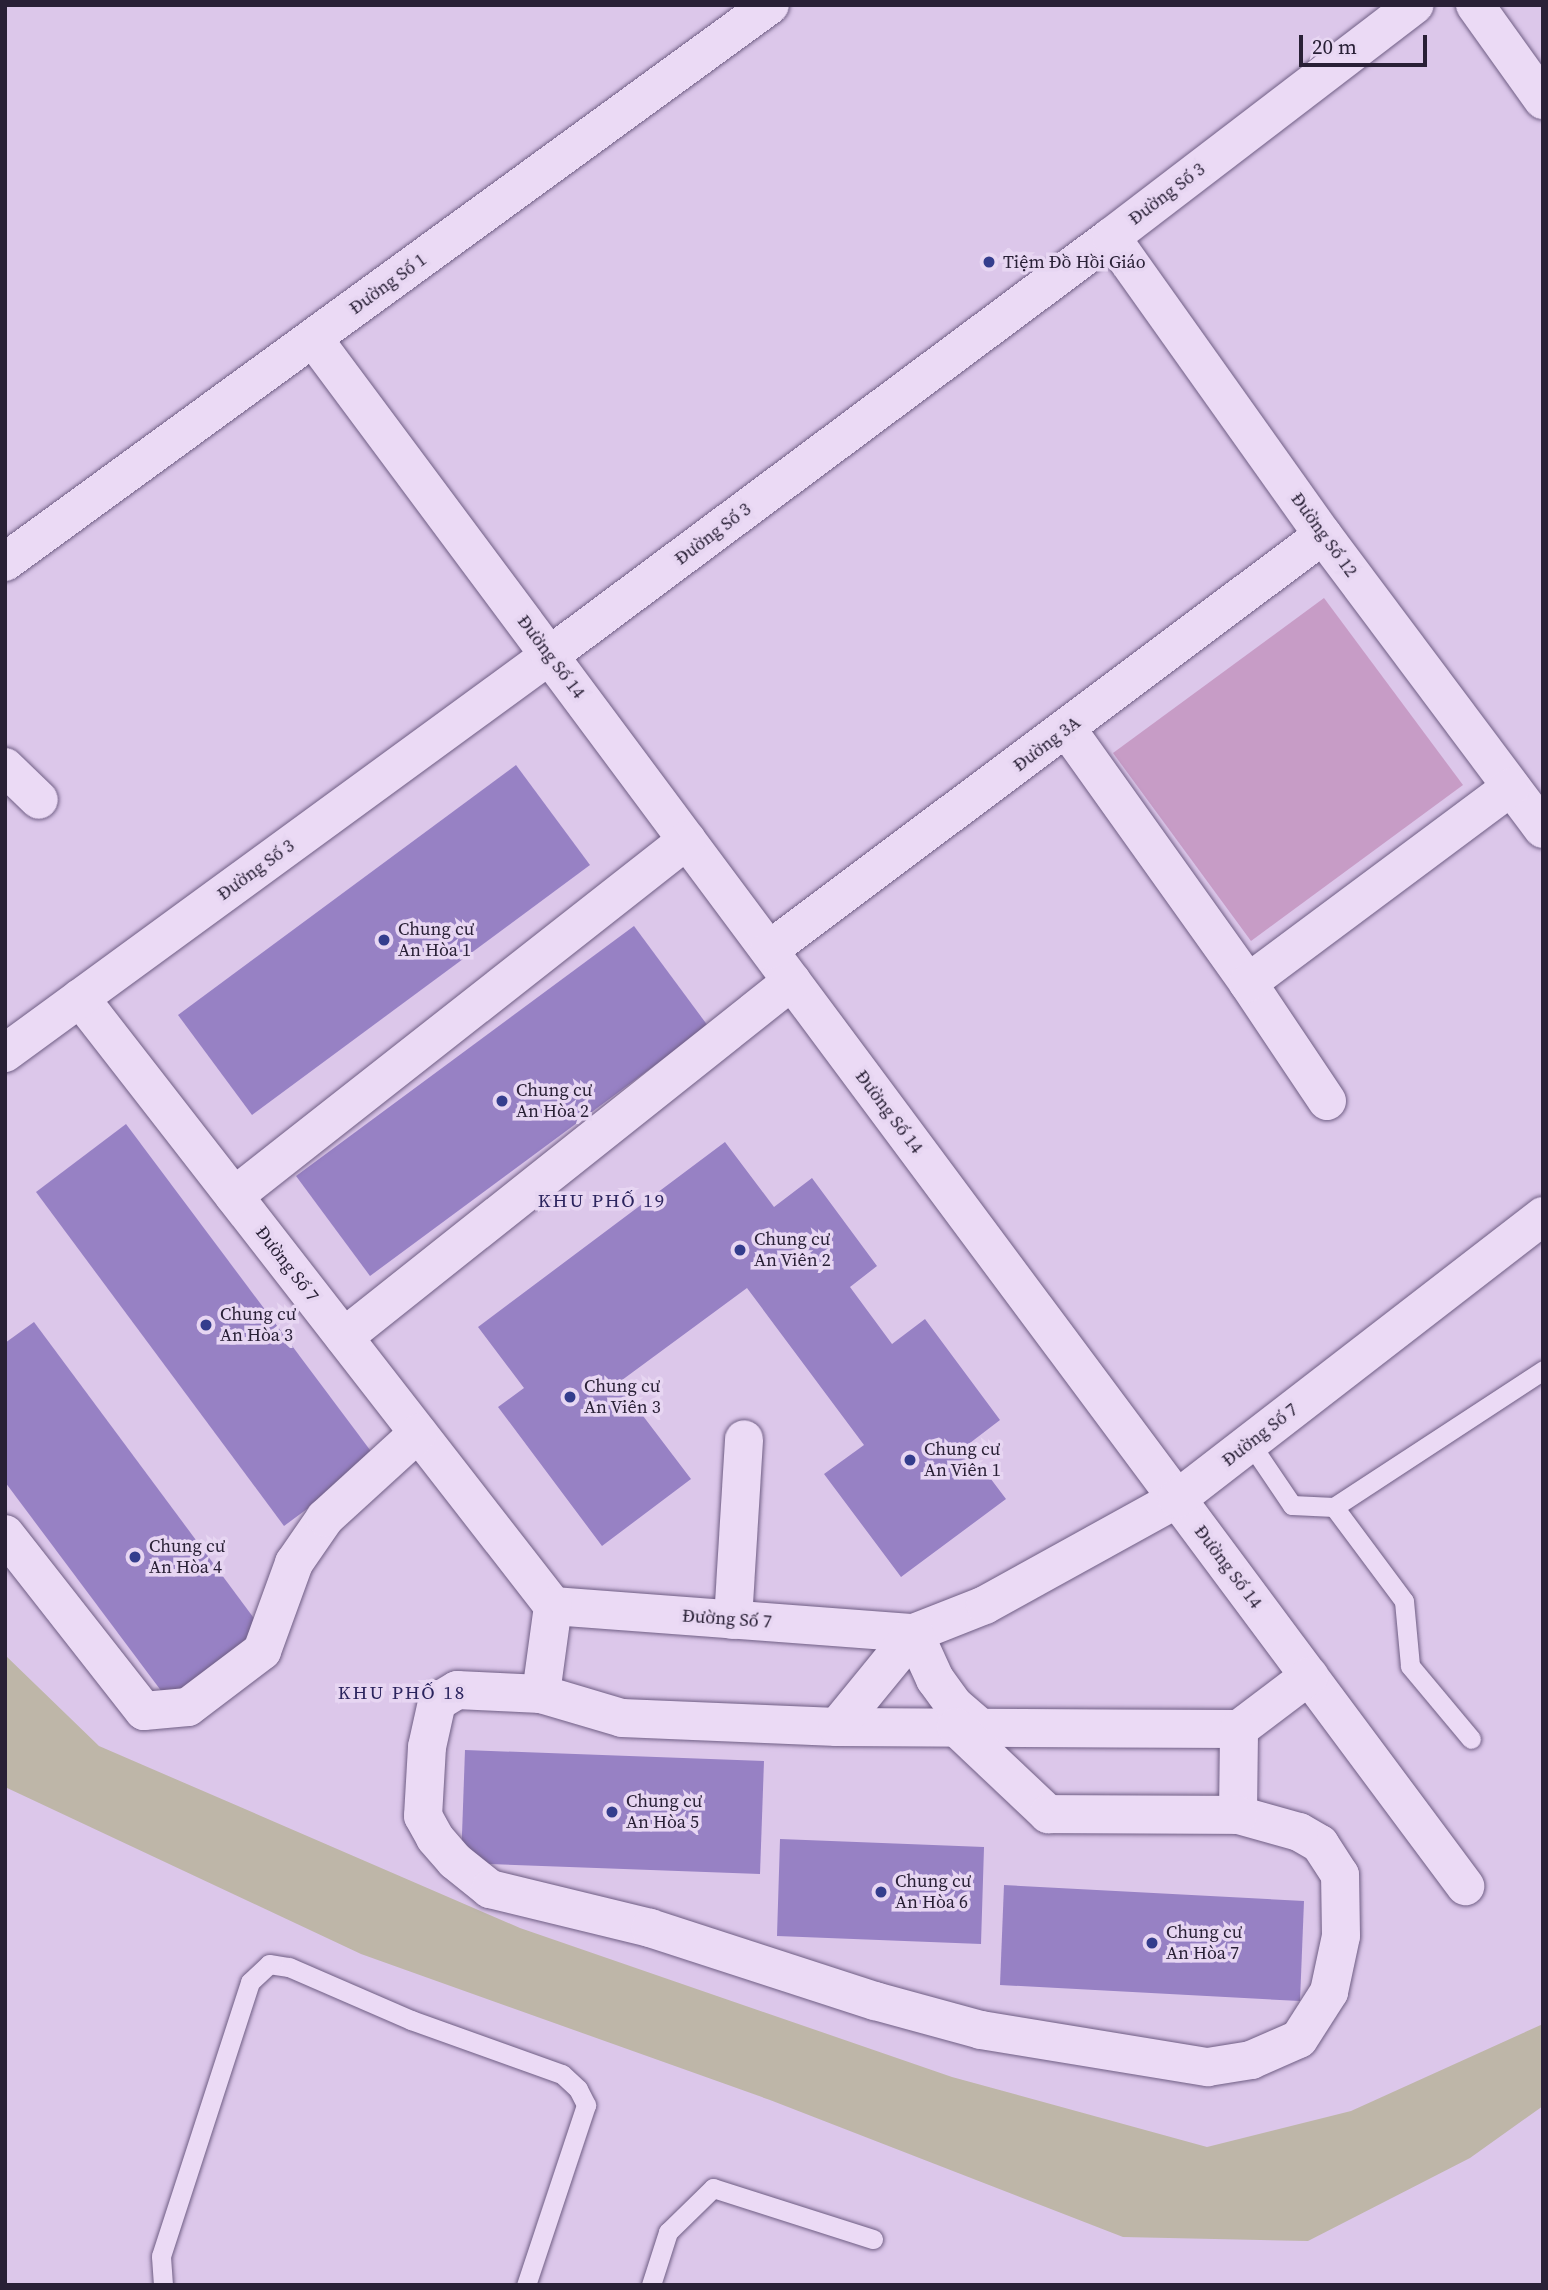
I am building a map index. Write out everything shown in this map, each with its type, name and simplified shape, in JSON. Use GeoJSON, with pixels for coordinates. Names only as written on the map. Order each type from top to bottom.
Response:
{"type":"FeatureCollection","features":[{"type":"Feature","properties":{"kind":"street","name":"Đường Số 1"},"geometry":{"type":"LineString","coordinates":[[5,562],[770,5]]}},
{"type":"Feature","properties":{"kind":"street","name":"Đường Số 3"},"geometry":{"type":"LineString","coordinates":[[5,1053],[550,655],[1111,237],[1414,5]]}},
{"type":"Feature","properties":{"kind":"street"},"geometry":{"type":"LineString","coordinates":[[1475,5],[1543,100]]}},
{"type":"Feature","properties":{"kind":"street","name":"Đường Số 12"},"geometry":{"type":"LineString","coordinates":[[1111,237],[1323,535],[1543,829]]}},
{"type":"Feature","properties":{"kind":"street","name":"Đường Số 14"},"geometry":{"type":"LineString","coordinates":[[313,338],[1465,1886]]}},
{"type":"Feature","properties":{"kind":"street","name":"Đường 3A"},"geometry":{"type":"LineString","coordinates":[[769,950],[1323,535]]}},
{"type":"Feature","properties":{"kind":"street"},"geometry":{"type":"LineString","coordinates":[[1067,729],[1248,983],[1327,1101]]}},
{"type":"Feature","properties":{"kind":"street"},"geometry":{"type":"LineString","coordinates":[[5,767],[39,800]]}},
{"type":"Feature","properties":{"kind":"street"},"geometry":{"type":"LineString","coordinates":[[1248,983],[1511,787]]}},
{"type":"Feature","properties":{"kind":"street"},"geometry":{"type":"LineString","coordinates":[[234,1196],[687,840]]}},
{"type":"Feature","properties":{"kind":"street"},"geometry":{"type":"LineString","coordinates":[[344,1337],[792,981]]}},
{"type":"Feature","properties":{"kind":"street","name":"Đường Số 7"},"geometry":{"type":"LineString","coordinates":[[80,998],[553,1606],[914,1633],[985,1605],[1177,1499],[1543,1216]]}},
{"type":"Feature","properties":{"kind":"street"},"geometry":{"type":"LineString","coordinates":[[5,1534],[144,1711],[188,1707],[262,1651],[294,1563],[325,1518],[418,1433]]}},
{"type":"Feature","properties":{"kind":"street"},"geometry":{"type":"LineString","coordinates":[[733,1620],[744,1439]]}},
{"type":"Feature","properties":{"kind":"street"},"geometry":{"type":"LineString","coordinates":[[541,1694],[553,1606]]}},
{"type":"Feature","properties":{"kind":"street"},"geometry":{"type":"LineString","coordinates":[[837,1727],[914,1633],[935,1679],[968,1728],[1048,1814],[1238,1815],[1299,1832],[1320,1844],[1340,1875],[1341,1936],[1329,1992],[1299,2039],[1251,2060],[1208,2067],[981,2030],[875,2001],[650,1928],[490,1889],[454,1861],[435,1838],[423,1816],[427,1747],[437,1702],[457,1690],[541,1694],[622,1718],[837,1727],[968,1728],[1239,1729],[1309,1675]]}},
{"type":"Feature","properties":{"kind":"street"},"geometry":{"type":"LineString","coordinates":[[1238,1815],[1239,1729]]}},
{"type":"Feature","properties":{"kind":"lane"},"geometry":{"type":"LineString","coordinates":[[1250,1443],[1292,1505],[1334,1507],[1543,1370]]}},
{"type":"Feature","properties":{"kind":"lane"},"geometry":{"type":"LineString","coordinates":[[1334,1507],[1404,1601],[1410,1666],[1471,1739]]}},
{"type":"Feature","properties":{"kind":"lane"},"geometry":{"type":"LineString","coordinates":[[163,2285],[161,2256],[250,1982],[269,1964],[289,1967],[411,2020],[562,2074],[578,2089],[586,2105],[526,2285]]}},
{"type":"Feature","properties":{"kind":"lane"},"geometry":{"type":"LineString","coordinates":[[651,2285],[668,2232],[713,2188],[873,2238]]}},
{"type":"Feature","properties":{"kind":"shaded area"},"geometry":{"type":"Polygon","coordinates":[[[1324,598],[1463,785],[1251,941],[1113,753],[1324,598]]]}},
{"type":"Feature","properties":{"kind":"shaded area"},"geometry":{"type":"Polygon","coordinates":[[[5,1655],[99,1746],[520,1928],[952,2077],[1207,2147],[1351,2111],[1543,2024],[1543,2106],[1470,2158],[1308,2241],[1123,2237],[770,2100],[361,1954],[5,1787],[5,1655]]]}},
{"type":"Feature","properties":{"kind":"building","name":"Chung cư An Hòa 1"},"geometry":{"type":"Polygon","coordinates":[[[516,765],[590,865],[252,1115],[178,1015],[516,765]]]}},
{"type":"Feature","properties":{"kind":"building","name":"Chung cư An Hòa 2"},"geometry":{"type":"Polygon","coordinates":[[[634,926],[708,1026],[370,1276],[296,1176],[634,926]]]}},
{"type":"Feature","properties":{"kind":"building","name":"Chung cư An Hòa 3"},"geometry":{"type":"Polygon","coordinates":[[[126,1124],[376,1458],[284,1526],[36,1192],[126,1124]]]}},
{"type":"Feature","properties":{"kind":"building"},"geometry":{"type":"Polygon","coordinates":[[[725,1142],[774,1207],[812,1178],[877,1266],[850,1287],[892,1344],[925,1319],[1000,1420],[966,1446],[1006,1499],[901,1577],[824,1474],[864,1445],[747,1288],[618,1383],[691,1479],[602,1546],[498,1407],[524,1388],[478,1327],[725,1142]]]}},
{"type":"Feature","properties":{"kind":"building","name":"Chung cư An Hòa 4"},"geometry":{"type":"Polygon","coordinates":[[[34,1322],[265,1633],[171,1704],[5,1482],[5,1343],[34,1322]]]}},
{"type":"Feature","properties":{"kind":"building","name":"Chung cư An Hòa 5"},"geometry":{"type":"Polygon","coordinates":[[[465,1750],[764,1761],[760,1874],[461,1863],[465,1750]]]}},
{"type":"Feature","properties":{"kind":"building","name":"Chung cư An Hòa 6"},"geometry":{"type":"Polygon","coordinates":[[[780,1839],[984,1847],[981,1944],[777,1936],[780,1839]]]}},
{"type":"Feature","properties":{"kind":"building","name":"Chung cư An Hòa 7"},"geometry":{"type":"Polygon","coordinates":[[[1004,1885],[1304,1901],[1300,2001],[1000,1985],[1004,1885]]]}},
{"type":"Feature","properties":{"kind":"place","name":"Tiệm Đồ Hồi Giáo"},"geometry":{"type":"Point","coordinates":[989,262]}},
{"type":"Feature","properties":{"kind":"place","name":"Chung cư An Hòa 1"},"geometry":{"type":"Point","coordinates":[384,940]}},
{"type":"Feature","properties":{"kind":"place","name":"Chung cư An Hòa 2"},"geometry":{"type":"Point","coordinates":[502,1101]}},
{"type":"Feature","properties":{"kind":"place","name":"Chung cư An Viên 2"},"geometry":{"type":"Point","coordinates":[740,1250]}},
{"type":"Feature","properties":{"kind":"place","name":"Chung cư An Hòa 3"},"geometry":{"type":"Point","coordinates":[206,1325]}},
{"type":"Feature","properties":{"kind":"place","name":"Chung cư An Viên 3"},"geometry":{"type":"Point","coordinates":[570,1397]}},
{"type":"Feature","properties":{"kind":"place","name":"Chung cư An Viên 1"},"geometry":{"type":"Point","coordinates":[910,1460]}},
{"type":"Feature","properties":{"kind":"place","name":"Chung cư An Hòa 4"},"geometry":{"type":"Point","coordinates":[135,1557]}},
{"type":"Feature","properties":{"kind":"place","name":"Chung cư An Hòa 5"},"geometry":{"type":"Point","coordinates":[612,1812]}},
{"type":"Feature","properties":{"kind":"place","name":"Chung cư An Hòa 6"},"geometry":{"type":"Point","coordinates":[881,1892]}},
{"type":"Feature","properties":{"kind":"place","name":"Chung cư An Hòa 7"},"geometry":{"type":"Point","coordinates":[1152,1943]}},
{"type":"Feature","properties":{"kind":"district","name":"KHU PHỐ 19"},"geometry":{"type":"Point","coordinates":[602,1201]}},
{"type":"Feature","properties":{"kind":"district","name":"KHU PHỐ 18"},"geometry":{"type":"Point","coordinates":[402,1693]}}]}
